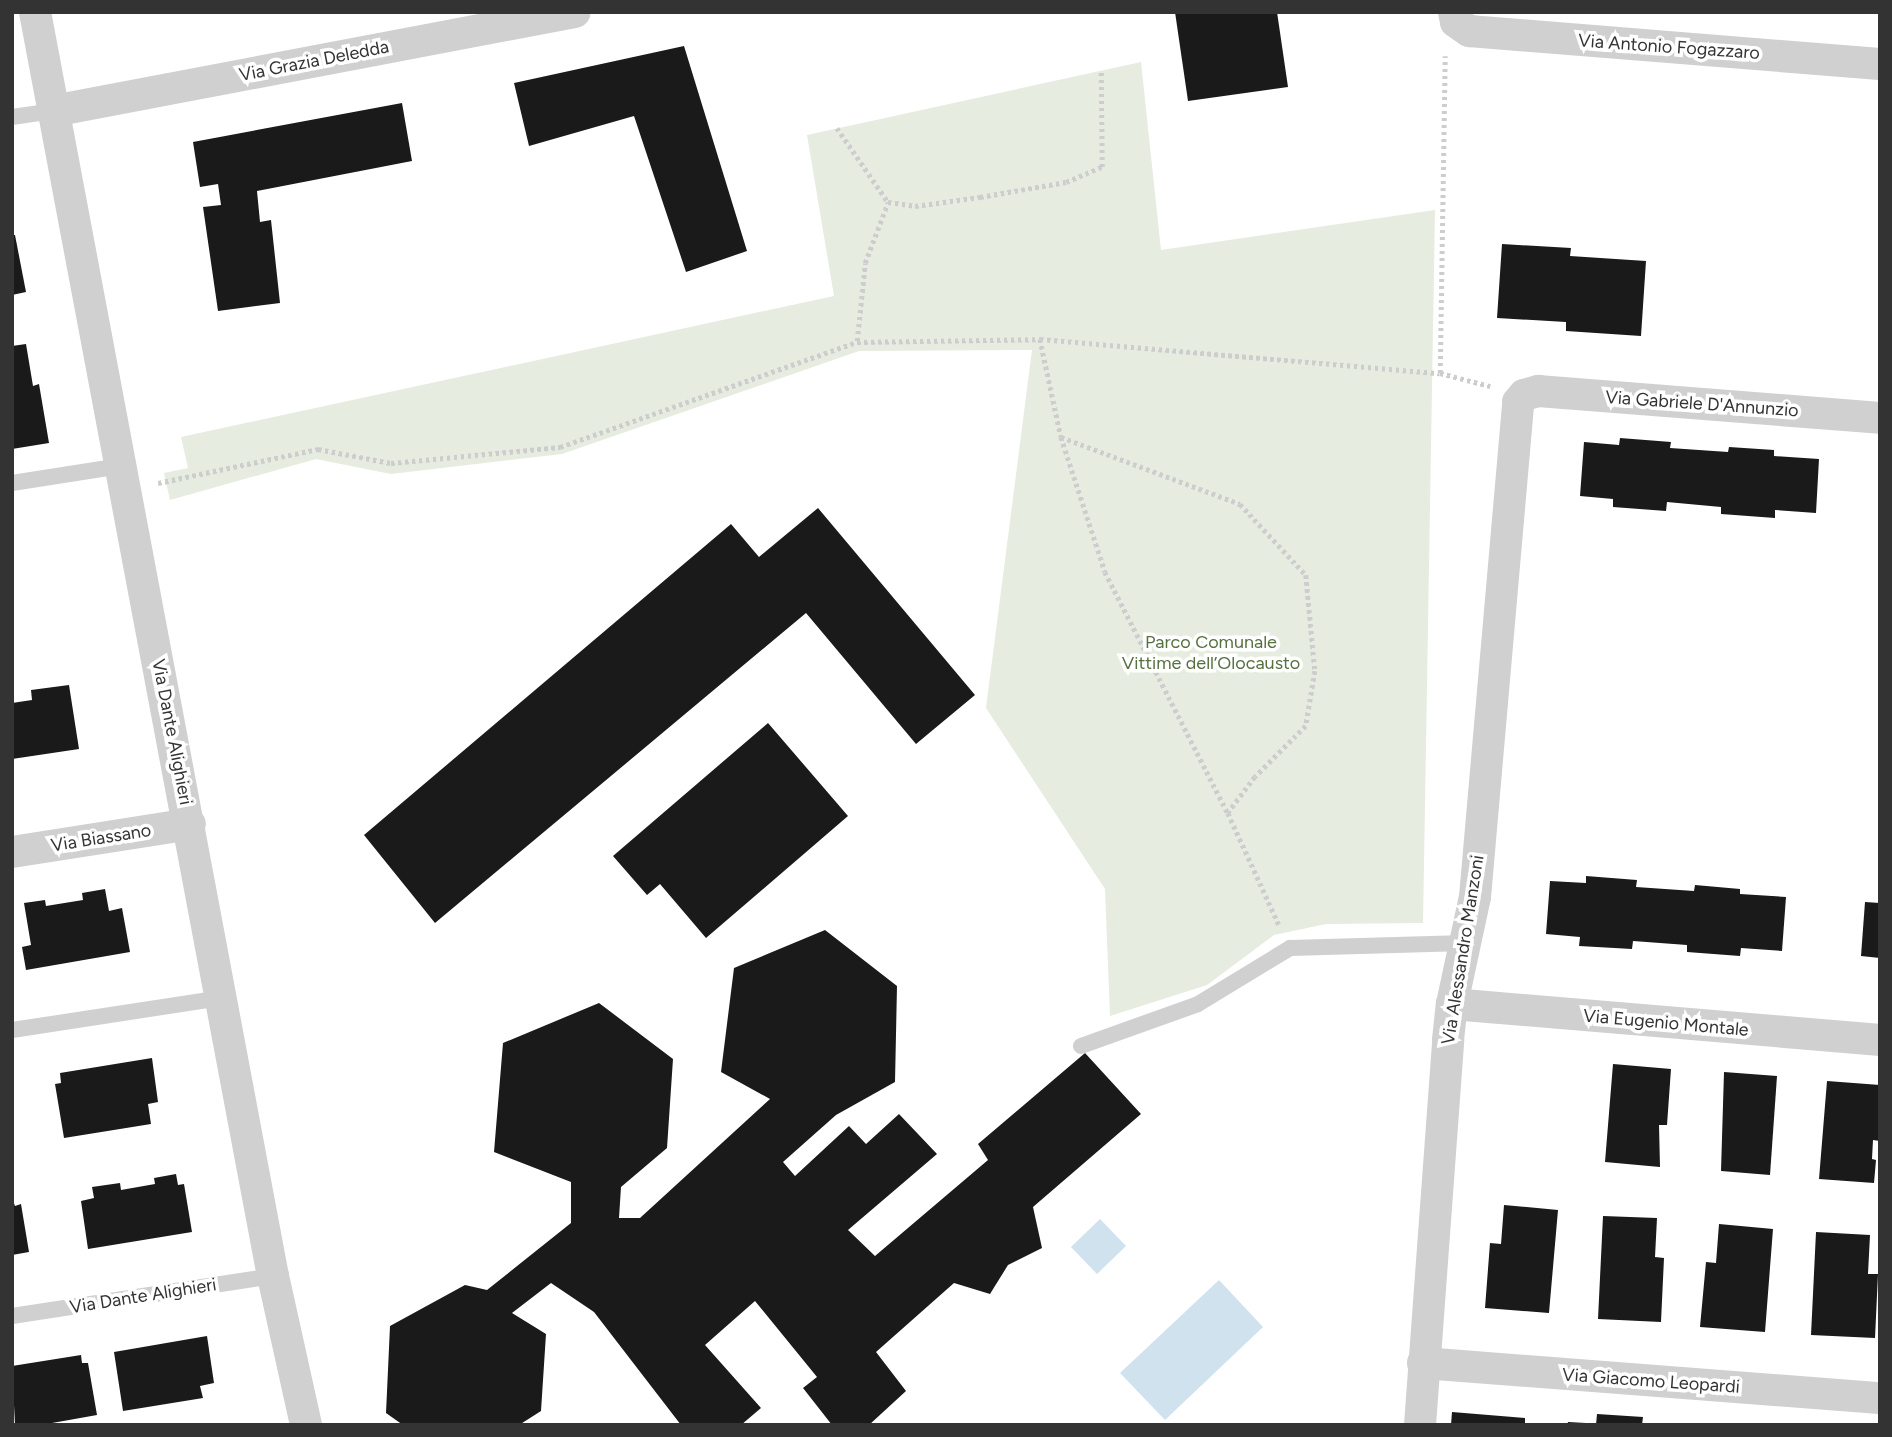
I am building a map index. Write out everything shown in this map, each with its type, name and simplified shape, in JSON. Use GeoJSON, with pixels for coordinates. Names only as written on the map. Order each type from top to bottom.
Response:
{"type":"FeatureCollection","features":[{"type":"Feature","properties":{"kind":"street","name":"Via Dante Alighieri"},"geometry":{"type":"LineString","coordinates":[[35,12],[273,1276],[306,1425]]}},
{"type":"Feature","properties":{"kind":"street","name":"Via Grazia Deledda"},"geometry":{"type":"LineString","coordinates":[[53,111],[575,12]]}},
{"type":"Feature","properties":{"kind":"street","name":"Via Antonio Fogazzaro"},"geometry":{"type":"LineString","coordinates":[[1457,19],[1469,32],[1880,64]]}},
{"type":"Feature","properties":{"kind":"street","name":"Via Gabriele D'Annunzio"},"geometry":{"type":"LineString","coordinates":[[1524,395],[1538,391],[1880,418]]}},
{"type":"Feature","properties":{"kind":"street","name":"Via Alessandro Manzoni"},"geometry":{"type":"LineString","coordinates":[[1420,1425],[1452,1004],[1475,897],[1516,410],[1524,395]]}},
{"type":"Feature","properties":{"kind":"street","name":"Via Biassano"},"geometry":{"type":"LineString","coordinates":[[12,852],[190,824]]}},
{"type":"Feature","properties":{"kind":"street","name":"Via Eugenio Montale"},"geometry":{"type":"LineString","coordinates":[[1452,1004],[1880,1040]]}},
{"type":"Feature","properties":{"kind":"street","name":"Via Giacomo Leopardi"},"geometry":{"type":"LineString","coordinates":[[1423,1363],[1880,1398]]}},
{"type":"Feature","properties":{"kind":"lane"},"geometry":{"type":"LineString","coordinates":[[12,117],[53,111]]}},
{"type":"Feature","properties":{"kind":"lane"},"geometry":{"type":"LineString","coordinates":[[12,483],[123,478]]}},
{"type":"Feature","properties":{"kind":"lane"},"geometry":{"type":"LineString","coordinates":[[1081,1046],[1198,1004],[1290,948],[1466,943]]}},
{"type":"Feature","properties":{"kind":"lane"},"geometry":{"type":"LineString","coordinates":[[12,1030],[221,998]]}},
{"type":"Feature","properties":{"kind":"lane","name":"Via Dante Alighieri"},"geometry":{"type":"LineString","coordinates":[[12,1316],[273,1276]]}},
{"type":"Feature","properties":{"kind":"path"},"geometry":{"type":"LineString","coordinates":[[1440,373],[1445,42],[1457,19]]}},
{"type":"Feature","properties":{"kind":"path"},"geometry":{"type":"LineString","coordinates":[[837,128],[888,202],[915,206],[1066,182],[1102,167],[1101,69]]}},
{"type":"Feature","properties":{"kind":"path"},"geometry":{"type":"LineString","coordinates":[[857,342],[865,263],[888,202]]}},
{"type":"Feature","properties":{"kind":"path"},"geometry":{"type":"LineString","coordinates":[[1040,339],[1061,437],[1105,572],[1228,813],[1290,948]]}},
{"type":"Feature","properties":{"kind":"path"},"geometry":{"type":"LineString","coordinates":[[123,478],[318,449],[391,463],[560,447],[857,342],[1040,339],[1440,373],[1524,395]]}},
{"type":"Feature","properties":{"kind":"path"},"geometry":{"type":"LineString","coordinates":[[1061,437],[1240,504],[1306,575],[1315,671],[1306,726],[1255,777],[1228,813]]}},
{"type":"Feature","properties":{"kind":"green space","name":"Parco Comunale Vittime dell’Olocausto"},"geometry":{"type":"Polygon","coordinates":[[[1141,62],[1161,250],[1435,210],[1423,923],[1326,924],[1274,935],[1207,985],[1110,1016],[1105,889],[986,708],[1032,350],[859,351],[562,454],[391,474],[316,459],[170,500],[164,473],[188,468],[181,437],[834,296],[807,135],[1141,62]]]}},
{"type":"Feature","properties":{"kind":"water"},"geometry":{"type":"Polygon","coordinates":[[[1100,1219],[1126,1246],[1097,1274],[1071,1247],[1100,1219]]]}},
{"type":"Feature","properties":{"kind":"water"},"geometry":{"type":"Polygon","coordinates":[[[1219,1280],[1263,1327],[1165,1420],[1120,1373],[1219,1280]]]}},
{"type":"Feature","properties":{"kind":"building"},"geometry":{"type":"Polygon","coordinates":[[[1175,12],[1277,12],[1288,87],[1188,101],[1175,12]]]}},
{"type":"Feature","properties":{"kind":"building"},"geometry":{"type":"Polygon","coordinates":[[[684,46],[747,251],[686,272],[634,116],[529,146],[514,83],[684,46]]]}},
{"type":"Feature","properties":{"kind":"building"},"geometry":{"type":"Polygon","coordinates":[[[402,103],[412,161],[257,191],[260,222],[271,220],[280,303],[218,311],[203,207],[221,205],[218,184],[200,187],[193,142],[402,103]]]}},
{"type":"Feature","properties":{"kind":"building"},"geometry":{"type":"Polygon","coordinates":[[[12,235],[15,235],[26,292],[12,295],[12,235]]]}},
{"type":"Feature","properties":{"kind":"building"},"geometry":{"type":"Polygon","coordinates":[[[1502,244],[1571,248],[1570,256],[1646,261],[1641,336],[1566,331],[1566,322],[1497,318],[1502,244]]]}},
{"type":"Feature","properties":{"kind":"building"},"geometry":{"type":"Polygon","coordinates":[[[26,344],[33,386],[39,384],[49,443],[12,449],[12,346],[26,344]]]}},
{"type":"Feature","properties":{"kind":"building"},"geometry":{"type":"Polygon","coordinates":[[[1620,438],[1671,442],[1670,448],[1728,452],[1729,447],[1774,450],[1774,456],[1819,459],[1816,513],[1775,510],[1775,518],[1721,514],[1721,507],[1667,502],[1666,511],[1613,507],[1613,499],[1580,496],[1584,442],[1619,445],[1620,438]]]}},
{"type":"Feature","properties":{"kind":"building"},"geometry":{"type":"Polygon","coordinates":[[[818,508],[975,695],[916,744],[806,613],[435,923],[364,835],[731,524],[759,557],[818,508]]]}},
{"type":"Feature","properties":{"kind":"building"},"geometry":{"type":"Polygon","coordinates":[[[69,685],[79,749],[12,759],[12,703],[32,700],[31,690],[69,685]]]}},
{"type":"Feature","properties":{"kind":"building"},"geometry":{"type":"Polygon","coordinates":[[[768,723],[848,816],[706,938],[660,884],[647,895],[613,856],[768,723]]]}},
{"type":"Feature","properties":{"kind":"building"},"geometry":{"type":"Polygon","coordinates":[[[1586,876],[1637,880],[1636,887],[1694,891],[1695,885],[1740,889],[1740,894],[1786,897],[1782,951],[1741,948],[1740,956],[1687,952],[1687,945],[1633,941],[1632,949],[1579,946],[1580,937],[1546,934],[1550,881],[1586,883],[1586,876]]]}},
{"type":"Feature","properties":{"kind":"building"},"geometry":{"type":"Polygon","coordinates":[[[105,889],[109,911],[122,908],[130,952],[26,970],[22,947],[31,945],[24,903],[45,900],[46,906],[83,900],[82,893],[105,889]]]}},
{"type":"Feature","properties":{"kind":"building"},"geometry":{"type":"Polygon","coordinates":[[[1865,902],[1880,903],[1880,958],[1861,956],[1865,902]]]}},
{"type":"Feature","properties":{"kind":"building"},"geometry":{"type":"Polygon","coordinates":[[[825,930],[897,986],[895,1082],[836,1115],[783,1162],[795,1176],[849,1126],[866,1144],[899,1114],[937,1154],[848,1230],[875,1256],[988,1160],[978,1144],[1085,1053],[1141,1114],[1033,1207],[1042,1248],[1008,1265],[990,1294],[954,1283],[876,1352],[906,1391],[869,1425],[832,1425],[803,1388],[817,1377],[755,1301],[705,1345],[761,1408],[741,1425],[681,1425],[594,1312],[551,1283],[512,1313],[546,1334],[541,1411],[519,1425],[403,1425],[386,1413],[390,1326],[465,1285],[487,1290],[571,1223],[571,1182],[494,1152],[503,1043],[599,1003],[673,1059],[667,1148],[621,1187],[619,1218],[640,1218],[770,1099],[721,1072],[734,968],[825,930]]]}},
{"type":"Feature","properties":{"kind":"building"},"geometry":{"type":"Polygon","coordinates":[[[152,1058],[158,1102],[148,1104],[151,1124],[64,1138],[55,1084],[61,1083],[60,1073],[152,1058]]]}},
{"type":"Feature","properties":{"kind":"building"},"geometry":{"type":"Polygon","coordinates":[[[1613,1064],[1671,1069],[1667,1125],[1659,1125],[1660,1167],[1605,1162],[1613,1064]]]}},
{"type":"Feature","properties":{"kind":"building"},"geometry":{"type":"Polygon","coordinates":[[[1724,1072],[1777,1076],[1770,1175],[1721,1171],[1724,1072]]]}},
{"type":"Feature","properties":{"kind":"building"},"geometry":{"type":"Polygon","coordinates":[[[1827,1081],[1880,1085],[1880,1141],[1873,1140],[1872,1159],[1876,1160],[1874,1183],[1819,1179],[1827,1081]]]}},
{"type":"Feature","properties":{"kind":"building"},"geometry":{"type":"Polygon","coordinates":[[[176,1174],[178,1185],[184,1184],[192,1232],[88,1249],[81,1201],[94,1198],[92,1187],[120,1183],[121,1190],[155,1184],[154,1178],[176,1174]]]}},
{"type":"Feature","properties":{"kind":"building"},"geometry":{"type":"Polygon","coordinates":[[[12,1198],[15,1206],[21,1204],[29,1252],[12,1255],[12,1198]]]}},
{"type":"Feature","properties":{"kind":"building"},"geometry":{"type":"Polygon","coordinates":[[[1504,1205],[1558,1210],[1549,1313],[1485,1308],[1490,1243],[1501,1244],[1504,1205]]]}},
{"type":"Feature","properties":{"kind":"building"},"geometry":{"type":"Polygon","coordinates":[[[1603,1216],[1657,1218],[1655,1257],[1664,1258],[1661,1322],[1598,1319],[1603,1216]]]}},
{"type":"Feature","properties":{"kind":"building"},"geometry":{"type":"Polygon","coordinates":[[[1719,1224],[1773,1229],[1765,1332],[1700,1327],[1706,1262],[1716,1263],[1719,1224]]]}},
{"type":"Feature","properties":{"kind":"building"},"geometry":{"type":"Polygon","coordinates":[[[1816,1232],[1870,1235],[1868,1274],[1878,1274],[1875,1338],[1811,1335],[1816,1232]]]}},
{"type":"Feature","properties":{"kind":"building"},"geometry":{"type":"Polygon","coordinates":[[[207,1336],[214,1383],[200,1386],[203,1398],[123,1411],[114,1352],[207,1336]]]}},
{"type":"Feature","properties":{"kind":"building"},"geometry":{"type":"Polygon","coordinates":[[[81,1355],[82,1363],[88,1363],[97,1415],[41,1425],[15,1425],[12,1366],[81,1355]]]}},
{"type":"Feature","properties":{"kind":"building"},"geometry":{"type":"Polygon","coordinates":[[[1452,1412],[1525,1418],[1525,1425],[1451,1425],[1452,1412]]]}},
{"type":"Feature","properties":{"kind":"building"},"geometry":{"type":"Polygon","coordinates":[[[1597,1414],[1643,1417],[1642,1425],[1596,1425],[1597,1414]]]}},
{"type":"Feature","properties":{"kind":"building"},"geometry":{"type":"Polygon","coordinates":[[[1568,1422],[1586,1423],[1586,1425],[1567,1425],[1568,1422]]]}}]}
